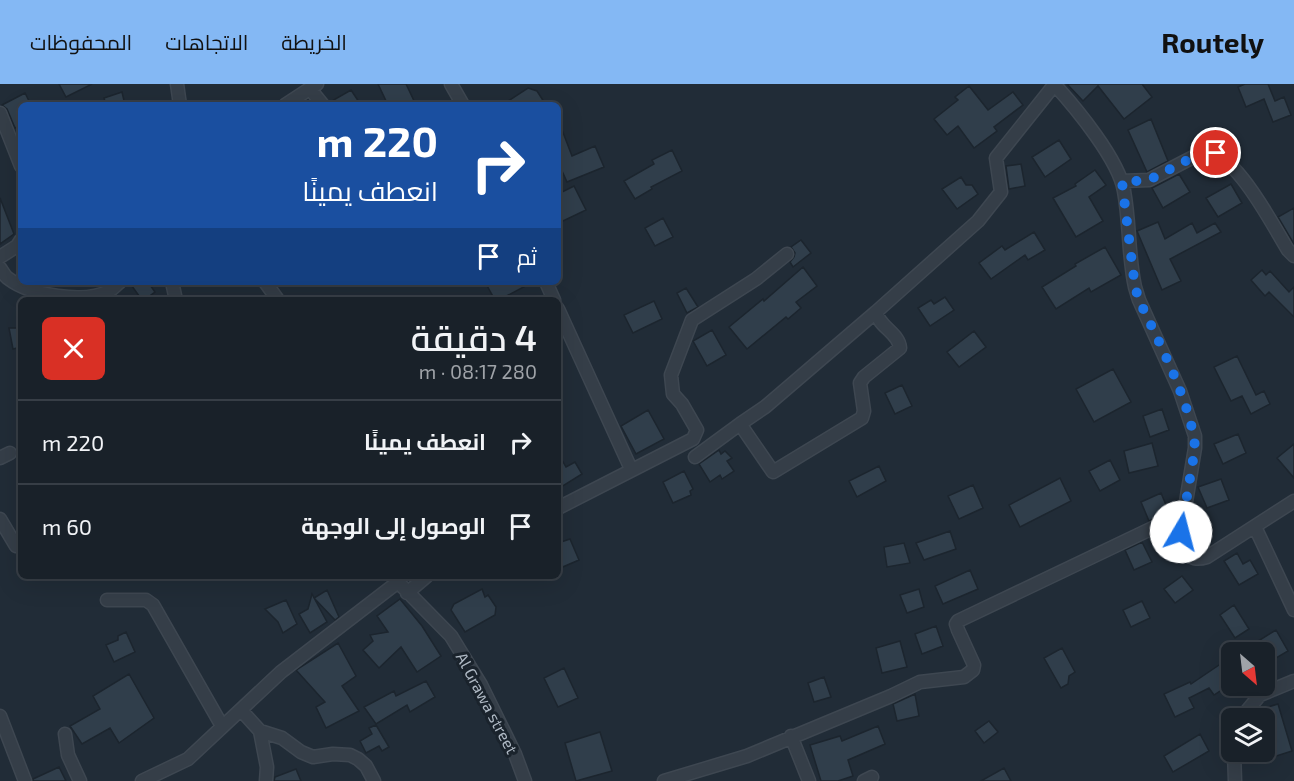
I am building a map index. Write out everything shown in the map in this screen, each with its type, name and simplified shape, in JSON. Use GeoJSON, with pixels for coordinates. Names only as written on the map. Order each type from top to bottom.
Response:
{"type":"FeatureCollection","features":[{"type":"Feature","properties":{"kind":"street"},"geometry":{"type":"LineString","coordinates":[[177,84],[180,102]]}},
{"type":"Feature","properties":{"kind":"street"},"geometry":{"type":"LineString","coordinates":[[451,84],[461,102]]}},
{"type":"Feature","properties":{"kind":"street"},"geometry":{"type":"LineString","coordinates":[[695,457],[765,407],[978,221],[1001,192],[996,158],[1054,84],[1112,160],[1122,182],[1135,287],[1180,391],[1195,436],[1182,543],[1189,556],[1198,560],[1207,557],[1294,501]]}},
{"type":"Feature","properties":{"kind":"street"},"geometry":{"type":"LineString","coordinates":[[289,102],[313,86],[321,102]]}},
{"type":"Feature","properties":{"kind":"street"},"geometry":{"type":"LineString","coordinates":[[0,113],[18,158]]}},
{"type":"Feature","properties":{"kind":"street"},"geometry":{"type":"LineString","coordinates":[[1122,182],[1149,180],[1201,153],[1207,151],[1216,153],[1237,170],[1294,256]]}},
{"type":"Feature","properties":{"kind":"street"},"geometry":{"type":"LineString","coordinates":[[0,257],[18,244]]}},
{"type":"Feature","properties":{"kind":"street"},"geometry":{"type":"LineString","coordinates":[[561,507],[693,439],[697,430],[682,404],[673,394],[671,375],[692,320],[756,279],[787,254]]}},
{"type":"Feature","properties":{"kind":"street"},"geometry":{"type":"LineString","coordinates":[[0,268],[8,279],[18,284]]}},
{"type":"Feature","properties":{"kind":"street"},"geometry":{"type":"LineString","coordinates":[[21,285],[51,296],[64,297]]}},
{"type":"Feature","properties":{"kind":"street"},"geometry":{"type":"LineString","coordinates":[[94,297],[110,296]]}},
{"type":"Feature","properties":{"kind":"street"},"geometry":{"type":"LineString","coordinates":[[740,424],[772,472],[862,418],[864,411],[861,381],[900,348],[899,343],[878,320],[876,312]]}},
{"type":"Feature","properties":{"kind":"street"},"geometry":{"type":"LineString","coordinates":[[561,316],[631,469]]}},
{"type":"Feature","properties":{"kind":"street"},"geometry":{"type":"LineString","coordinates":[[664,781],[747,756],[891,696],[914,684],[968,675],[974,665],[958,630],[956,624],[958,621],[1184,515]]}},
{"type":"Feature","properties":{"kind":"street"},"geometry":{"type":"LineString","coordinates":[[0,519],[16,546]]}},
{"type":"Feature","properties":{"kind":"street"},"geometry":{"type":"LineString","coordinates":[[1255,527],[1294,610]]}},
{"type":"Feature","properties":{"kind":"street"},"geometry":{"type":"LineString","coordinates":[[142,781],[188,759],[281,672],[395,579]]}},
{"type":"Feature","properties":{"kind":"street","name":"Al Grawa street"},"geometry":{"type":"LineString","coordinates":[[395,579],[451,636],[486,694],[515,754],[525,781]]}},
{"type":"Feature","properties":{"kind":"street"},"geometry":{"type":"LineString","coordinates":[[408,593],[424,579]]}},
{"type":"Feature","properties":{"kind":"street"},"geometry":{"type":"LineString","coordinates":[[107,600],[146,600],[153,604],[222,726]]}},
{"type":"Feature","properties":{"kind":"street"},"geometry":{"type":"LineString","coordinates":[[1249,708],[1260,695],[1294,681]]}},
{"type":"Feature","properties":{"kind":"street"},"geometry":{"type":"LineString","coordinates":[[241,710],[260,731],[282,738],[301,752],[313,757],[333,754],[350,755],[358,759],[366,766],[374,781]]}},
{"type":"Feature","properties":{"kind":"street"},"geometry":{"type":"LineString","coordinates":[[0,716],[25,781]]}},
{"type":"Feature","properties":{"kind":"street"},"geometry":{"type":"LineString","coordinates":[[260,731],[267,767],[273,781]]}},
{"type":"Feature","properties":{"kind":"street"},"geometry":{"type":"LineString","coordinates":[[65,734],[68,755],[80,781]]}},
{"type":"Feature","properties":{"kind":"street"},"geometry":{"type":"LineString","coordinates":[[791,736],[809,781]]}},
{"type":"Feature","properties":{"kind":"street"},"geometry":{"type":"LineString","coordinates":[[1234,762],[1235,781]]}},
{"type":"Feature","properties":{"kind":"street"},"geometry":{"type":"LineString","coordinates":[[266,781],[267,767]]}},
{"type":"Feature","properties":{"kind":"building"},"geometry":{"type":"Polygon","coordinates":[[[59,84],[92,84],[66,97],[59,84]]]}},
{"type":"Feature","properties":{"kind":"building"},"geometry":{"type":"Polygon","coordinates":[[[378,84],[406,84],[415,102],[387,102],[378,84]]]}},
{"type":"Feature","properties":{"kind":"building"},"geometry":{"type":"Polygon","coordinates":[[[1067,84],[1142,84],[1152,97],[1124,119],[1098,86],[1083,101],[1067,84]]]}},
{"type":"Feature","properties":{"kind":"building"},"geometry":{"type":"Polygon","coordinates":[[[1245,84],[1268,84],[1275,101],[1284,97],[1291,115],[1273,122],[1264,99],[1246,107],[1238,87],[1245,84]]]}},
{"type":"Feature","properties":{"kind":"building"},"geometry":{"type":"Polygon","coordinates":[[[969,86],[988,110],[1013,92],[1023,105],[994,127],[997,131],[974,148],[958,126],[947,135],[934,119],[958,100],[955,97],[969,86]]]}},
{"type":"Feature","properties":{"kind":"building"},"geometry":{"type":"Polygon","coordinates":[[[528,88],[537,91],[544,102],[507,102],[528,88]]]}},
{"type":"Feature","properties":{"kind":"building"},"geometry":{"type":"Polygon","coordinates":[[[351,90],[359,102],[330,102],[351,90]]]}},
{"type":"Feature","properties":{"kind":"building"},"geometry":{"type":"Polygon","coordinates":[[[122,92],[124,102],[105,102],[104,98],[122,92]]]}},
{"type":"Feature","properties":{"kind":"building"},"geometry":{"type":"Polygon","coordinates":[[[25,93],[30,102],[18,102],[18,126],[15,128],[7,109],[2,105],[25,93]]]}},
{"type":"Feature","properties":{"kind":"building"},"geometry":{"type":"Polygon","coordinates":[[[1151,119],[1168,161],[1147,172],[1128,130],[1151,119]]]}},
{"type":"Feature","properties":{"kind":"building"},"geometry":{"type":"Polygon","coordinates":[[[561,127],[572,156],[595,146],[604,167],[567,182],[561,169],[561,127]]]}},
{"type":"Feature","properties":{"kind":"building"},"geometry":{"type":"Polygon","coordinates":[[[1059,140],[1071,159],[1045,177],[1032,157],[1059,140]]]}},
{"type":"Feature","properties":{"kind":"building"},"geometry":{"type":"Polygon","coordinates":[[[672,150],[682,171],[651,187],[652,189],[635,199],[624,181],[654,164],[652,160],[672,150]]]}},
{"type":"Feature","properties":{"kind":"building"},"geometry":{"type":"Polygon","coordinates":[[[1021,164],[1025,186],[1009,189],[1006,166],[1021,164]]]}},
{"type":"Feature","properties":{"kind":"building"},"geometry":{"type":"Polygon","coordinates":[[[1095,170],[1106,185],[1089,197],[1103,221],[1076,237],[1053,198],[1076,186],[1075,184],[1095,170]]]}},
{"type":"Feature","properties":{"kind":"building"},"geometry":{"type":"Polygon","coordinates":[[[1179,174],[1190,192],[1163,208],[1152,188],[1179,174]]]}},
{"type":"Feature","properties":{"kind":"building"},"geometry":{"type":"Polygon","coordinates":[[[961,177],[966,185],[972,185],[978,194],[957,209],[942,189],[961,177]]]}},
{"type":"Feature","properties":{"kind":"building"},"geometry":{"type":"Polygon","coordinates":[[[1231,184],[1242,203],[1218,217],[1206,198],[1231,184]]]}},
{"type":"Feature","properties":{"kind":"building"},"geometry":{"type":"Polygon","coordinates":[[[574,186],[586,210],[563,221],[561,192],[574,186]]]}},
{"type":"Feature","properties":{"kind":"building"},"geometry":{"type":"Polygon","coordinates":[[[0,198],[14,234],[0,244],[0,198]]]}},
{"type":"Feature","properties":{"kind":"building"},"geometry":{"type":"Polygon","coordinates":[[[1294,208],[1294,244],[1278,217],[1294,208]]]}},
{"type":"Feature","properties":{"kind":"building"},"geometry":{"type":"Polygon","coordinates":[[[663,218],[673,237],[655,246],[645,228],[663,218]]]}},
{"type":"Feature","properties":{"kind":"building"},"geometry":{"type":"Polygon","coordinates":[[[1158,222],[1165,239],[1192,223],[1197,233],[1215,223],[1221,232],[1170,259],[1181,281],[1162,290],[1137,231],[1158,222]]]}},
{"type":"Feature","properties":{"kind":"building"},"geometry":{"type":"Polygon","coordinates":[[[1034,232],[1045,250],[1028,260],[1025,255],[991,279],[979,263],[1002,246],[1005,250],[1034,232]]]}},
{"type":"Feature","properties":{"kind":"building"},"geometry":{"type":"Polygon","coordinates":[[[801,240],[811,253],[793,267],[790,262],[795,253],[791,247],[801,240]]]}},
{"type":"Feature","properties":{"kind":"building"},"geometry":{"type":"Polygon","coordinates":[[[1105,247],[1121,275],[1091,292],[1089,288],[1056,309],[1042,287],[1105,247]]]}},
{"type":"Feature","properties":{"kind":"building"},"geometry":{"type":"Polygon","coordinates":[[[803,267],[817,286],[796,302],[801,308],[788,319],[786,317],[747,349],[729,327],[763,299],[764,301],[803,267]]]}},
{"type":"Feature","properties":{"kind":"building"},"geometry":{"type":"Polygon","coordinates":[[[1262,270],[1266,275],[1270,271],[1289,292],[1294,287],[1294,317],[1269,292],[1265,296],[1251,280],[1262,270]]]}},
{"type":"Feature","properties":{"kind":"building"},"geometry":{"type":"Polygon","coordinates":[[[131,285],[150,285],[155,292],[151,295],[152,297],[140,297],[131,285]]]}},
{"type":"Feature","properties":{"kind":"building"},"geometry":{"type":"Polygon","coordinates":[[[487,285],[527,285],[505,297],[493,297],[487,285]]]}},
{"type":"Feature","properties":{"kind":"building"},"geometry":{"type":"Polygon","coordinates":[[[686,288],[698,307],[687,313],[677,293],[686,288]]]}},
{"type":"Feature","properties":{"kind":"building"},"geometry":{"type":"Polygon","coordinates":[[[945,297],[954,310],[930,326],[918,308],[931,300],[934,304],[945,297]]]}},
{"type":"Feature","properties":{"kind":"building"},"geometry":{"type":"Polygon","coordinates":[[[654,301],[662,319],[633,333],[624,315],[654,301]]]}},
{"type":"Feature","properties":{"kind":"building"},"geometry":{"type":"Polygon","coordinates":[[[9,328],[18,328],[18,348],[13,349],[9,328]]]}},
{"type":"Feature","properties":{"kind":"building"},"geometry":{"type":"Polygon","coordinates":[[[712,330],[726,355],[707,366],[693,341],[712,330]]]}},
{"type":"Feature","properties":{"kind":"building"},"geometry":{"type":"Polygon","coordinates":[[[974,331],[986,347],[959,367],[947,352],[974,331]]]}},
{"type":"Feature","properties":{"kind":"building"},"geometry":{"type":"Polygon","coordinates":[[[1237,356],[1256,395],[1264,391],[1270,404],[1251,414],[1242,396],[1231,401],[1214,367],[1237,356]]]}},
{"type":"Feature","properties":{"kind":"building"},"geometry":{"type":"Polygon","coordinates":[[[1113,369],[1131,402],[1094,422],[1076,389],[1113,369]]]}},
{"type":"Feature","properties":{"kind":"building"},"geometry":{"type":"Polygon","coordinates":[[[902,385],[912,406],[895,414],[885,393],[902,385]]]}},
{"type":"Feature","properties":{"kind":"building"},"geometry":{"type":"Polygon","coordinates":[[[1162,409],[1169,430],[1150,437],[1143,416],[1162,409]]]}},
{"type":"Feature","properties":{"kind":"building"},"geometry":{"type":"Polygon","coordinates":[[[648,410],[664,439],[636,454],[621,426],[648,410]]]}},
{"type":"Feature","properties":{"kind":"building"},"geometry":{"type":"Polygon","coordinates":[[[1238,434],[1246,453],[1223,464],[1214,444],[1238,434]]]}},
{"type":"Feature","properties":{"kind":"building"},"geometry":{"type":"Polygon","coordinates":[[[1152,443],[1158,466],[1129,473],[1124,451],[1152,443]]]}},
{"type":"Feature","properties":{"kind":"building"},"geometry":{"type":"Polygon","coordinates":[[[1294,444],[1294,478],[1277,458],[1294,444]]]}},
{"type":"Feature","properties":{"kind":"building"},"geometry":{"type":"Polygon","coordinates":[[[719,450],[721,454],[725,451],[732,458],[727,461],[734,471],[722,479],[720,475],[710,482],[699,464],[719,450]]]}},
{"type":"Feature","properties":{"kind":"building"},"geometry":{"type":"Polygon","coordinates":[[[561,458],[566,467],[575,462],[582,474],[561,487],[561,458]]]}},
{"type":"Feature","properties":{"kind":"building"},"geometry":{"type":"Polygon","coordinates":[[[1110,460],[1120,480],[1100,491],[1089,471],[1110,460]]]}},
{"type":"Feature","properties":{"kind":"building"},"geometry":{"type":"Polygon","coordinates":[[[879,466],[886,481],[857,497],[849,481],[879,466]]]}},
{"type":"Feature","properties":{"kind":"building"},"geometry":{"type":"Polygon","coordinates":[[[684,471],[693,489],[690,491],[691,495],[673,503],[663,482],[684,471]]]}},
{"type":"Feature","properties":{"kind":"building"},"geometry":{"type":"Polygon","coordinates":[[[1060,478],[1071,501],[1020,527],[1009,505],[1060,478]]]}},
{"type":"Feature","properties":{"kind":"building"},"geometry":{"type":"Polygon","coordinates":[[[1221,479],[1229,500],[1207,508],[1198,487],[1221,479]]]}},
{"type":"Feature","properties":{"kind":"building"},"geometry":{"type":"Polygon","coordinates":[[[973,485],[983,508],[959,519],[948,496],[973,485]]]}},
{"type":"Feature","properties":{"kind":"building"},"geometry":{"type":"Polygon","coordinates":[[[1161,493],[1169,512],[1149,521],[1141,502],[1161,493]]]}},
{"type":"Feature","properties":{"kind":"building"},"geometry":{"type":"Polygon","coordinates":[[[950,531],[956,549],[924,560],[916,543],[950,531]]]}},
{"type":"Feature","properties":{"kind":"building"},"geometry":{"type":"Polygon","coordinates":[[[570,539],[579,560],[561,568],[561,542],[570,539]]]}},
{"type":"Feature","properties":{"kind":"building"},"geometry":{"type":"Polygon","coordinates":[[[1142,542],[1152,562],[1134,570],[1125,550],[1142,542]]]}},
{"type":"Feature","properties":{"kind":"building"},"geometry":{"type":"Polygon","coordinates":[[[904,543],[910,563],[887,567],[884,547],[904,543]]]}},
{"type":"Feature","properties":{"kind":"building"},"geometry":{"type":"Polygon","coordinates":[[[1237,553],[1243,564],[1250,560],[1258,574],[1239,585],[1224,561],[1237,553]]]}},
{"type":"Feature","properties":{"kind":"building"},"geometry":{"type":"Polygon","coordinates":[[[970,570],[978,589],[943,604],[935,586],[970,570]]]}},
{"type":"Feature","properties":{"kind":"building"},"geometry":{"type":"Polygon","coordinates":[[[1182,576],[1193,590],[1175,603],[1164,589],[1182,576]]]}},
{"type":"Feature","properties":{"kind":"building"},"geometry":{"type":"Polygon","coordinates":[[[482,589],[485,597],[488,595],[496,607],[495,615],[465,632],[451,610],[454,604],[482,589]]]}},
{"type":"Feature","properties":{"kind":"building"},"geometry":{"type":"Polygon","coordinates":[[[919,589],[924,607],[907,613],[900,595],[919,589]]]}},
{"type":"Feature","properties":{"kind":"building"},"geometry":{"type":"Polygon","coordinates":[[[327,590],[339,617],[335,620],[314,598],[327,590]]]}},
{"type":"Feature","properties":{"kind":"building"},"geometry":{"type":"Polygon","coordinates":[[[312,594],[327,622],[310,633],[299,614],[308,609],[312,594]]]}},
{"type":"Feature","properties":{"kind":"building"},"geometry":{"type":"Polygon","coordinates":[[[400,599],[422,626],[441,656],[417,672],[401,647],[379,668],[363,650],[373,641],[370,635],[388,632],[377,616],[400,599]]]}},
{"type":"Feature","properties":{"kind":"building"},"geometry":{"type":"Polygon","coordinates":[[[286,600],[297,624],[283,633],[278,622],[265,609],[286,600]]]}},
{"type":"Feature","properties":{"kind":"building"},"geometry":{"type":"Polygon","coordinates":[[[1142,601],[1150,618],[1131,627],[1123,610],[1142,601]]]}},
{"type":"Feature","properties":{"kind":"building"},"geometry":{"type":"Polygon","coordinates":[[[1234,605],[1249,629],[1235,638],[1220,615],[1234,605]]]}},
{"type":"Feature","properties":{"kind":"building"},"geometry":{"type":"Polygon","coordinates":[[[936,626],[943,646],[922,654],[915,634],[936,626]]]}},
{"type":"Feature","properties":{"kind":"building"},"geometry":{"type":"Polygon","coordinates":[[[1276,630],[1288,651],[1275,659],[1275,642],[1257,642],[1276,630]]]}},
{"type":"Feature","properties":{"kind":"building"},"geometry":{"type":"Polygon","coordinates":[[[126,632],[135,652],[114,662],[106,645],[118,640],[118,636],[126,632]]]}},
{"type":"Feature","properties":{"kind":"building"},"geometry":{"type":"Polygon","coordinates":[[[900,641],[907,667],[882,673],[876,648],[900,641]]]}},
{"type":"Feature","properties":{"kind":"building"},"geometry":{"type":"Polygon","coordinates":[[[338,643],[356,676],[342,686],[359,711],[326,728],[316,707],[325,702],[296,670],[338,643]]]}},
{"type":"Feature","properties":{"kind":"building"},"geometry":{"type":"Polygon","coordinates":[[[1062,648],[1075,672],[1069,676],[1068,684],[1061,688],[1044,658],[1062,648]]]}},
{"type":"Feature","properties":{"kind":"building"},"geometry":{"type":"Polygon","coordinates":[[[1221,664],[1221,690],[1214,695],[1209,688],[1189,698],[1194,708],[1175,717],[1164,694],[1190,682],[1191,684],[1221,664]]]}},
{"type":"Feature","properties":{"kind":"building"},"geometry":{"type":"Polygon","coordinates":[[[564,668],[578,698],[558,707],[544,678],[564,668]]]}},
{"type":"Feature","properties":{"kind":"building"},"geometry":{"type":"Polygon","coordinates":[[[129,674],[154,718],[119,743],[110,728],[82,744],[70,726],[100,709],[93,696],[129,674]]]}},
{"type":"Feature","properties":{"kind":"building"},"geometry":{"type":"Polygon","coordinates":[[[824,677],[831,697],[814,702],[808,683],[824,677]]]}},
{"type":"Feature","properties":{"kind":"building"},"geometry":{"type":"Polygon","coordinates":[[[426,681],[435,697],[410,712],[407,705],[376,724],[364,707],[394,691],[396,696],[426,681]]]}},
{"type":"Feature","properties":{"kind":"building"},"geometry":{"type":"Polygon","coordinates":[[[915,694],[919,716],[897,721],[893,704],[915,694]]]}},
{"type":"Feature","properties":{"kind":"building"},"geometry":{"type":"Polygon","coordinates":[[[1278,704],[1292,751],[1275,756],[1275,708],[1265,708],[1278,704]]]}},
{"type":"Feature","properties":{"kind":"building"},"geometry":{"type":"Polygon","coordinates":[[[989,721],[998,732],[984,743],[975,731],[989,721]]]}},
{"type":"Feature","properties":{"kind":"building"},"geometry":{"type":"Polygon","coordinates":[[[376,725],[389,747],[382,751],[379,746],[366,753],[360,741],[372,734],[369,728],[376,725]]]}},
{"type":"Feature","properties":{"kind":"building"},"geometry":{"type":"Polygon","coordinates":[[[878,726],[885,744],[848,760],[853,776],[838,781],[821,781],[810,745],[840,736],[842,741],[878,726]]]}},
{"type":"Feature","properties":{"kind":"building"},"geometry":{"type":"Polygon","coordinates":[[[600,732],[612,771],[576,781],[565,743],[600,732]]]}},
{"type":"Feature","properties":{"kind":"building"},"geometry":{"type":"Polygon","coordinates":[[[1200,734],[1209,751],[1173,772],[1164,756],[1200,734]]]}},
{"type":"Feature","properties":{"kind":"building"},"geometry":{"type":"Polygon","coordinates":[[[59,767],[66,781],[33,781],[33,779],[59,767]]]}},
{"type":"Feature","properties":{"kind":"building"},"geometry":{"type":"Polygon","coordinates":[[[1004,768],[1011,781],[981,781],[1004,768]]]}},
{"type":"Feature","properties":{"kind":"building"},"geometry":{"type":"Polygon","coordinates":[[[296,769],[301,781],[274,781],[275,777],[296,769]]]}},
{"type":"Feature","properties":{"kind":"route"},"geometry":{"type":"LineString","coordinates":[[1181,532],[1195,436],[1180,391],[1135,287],[1122,182],[1149,180],[1201,153],[1207,151],[1216,153]]}}]}
